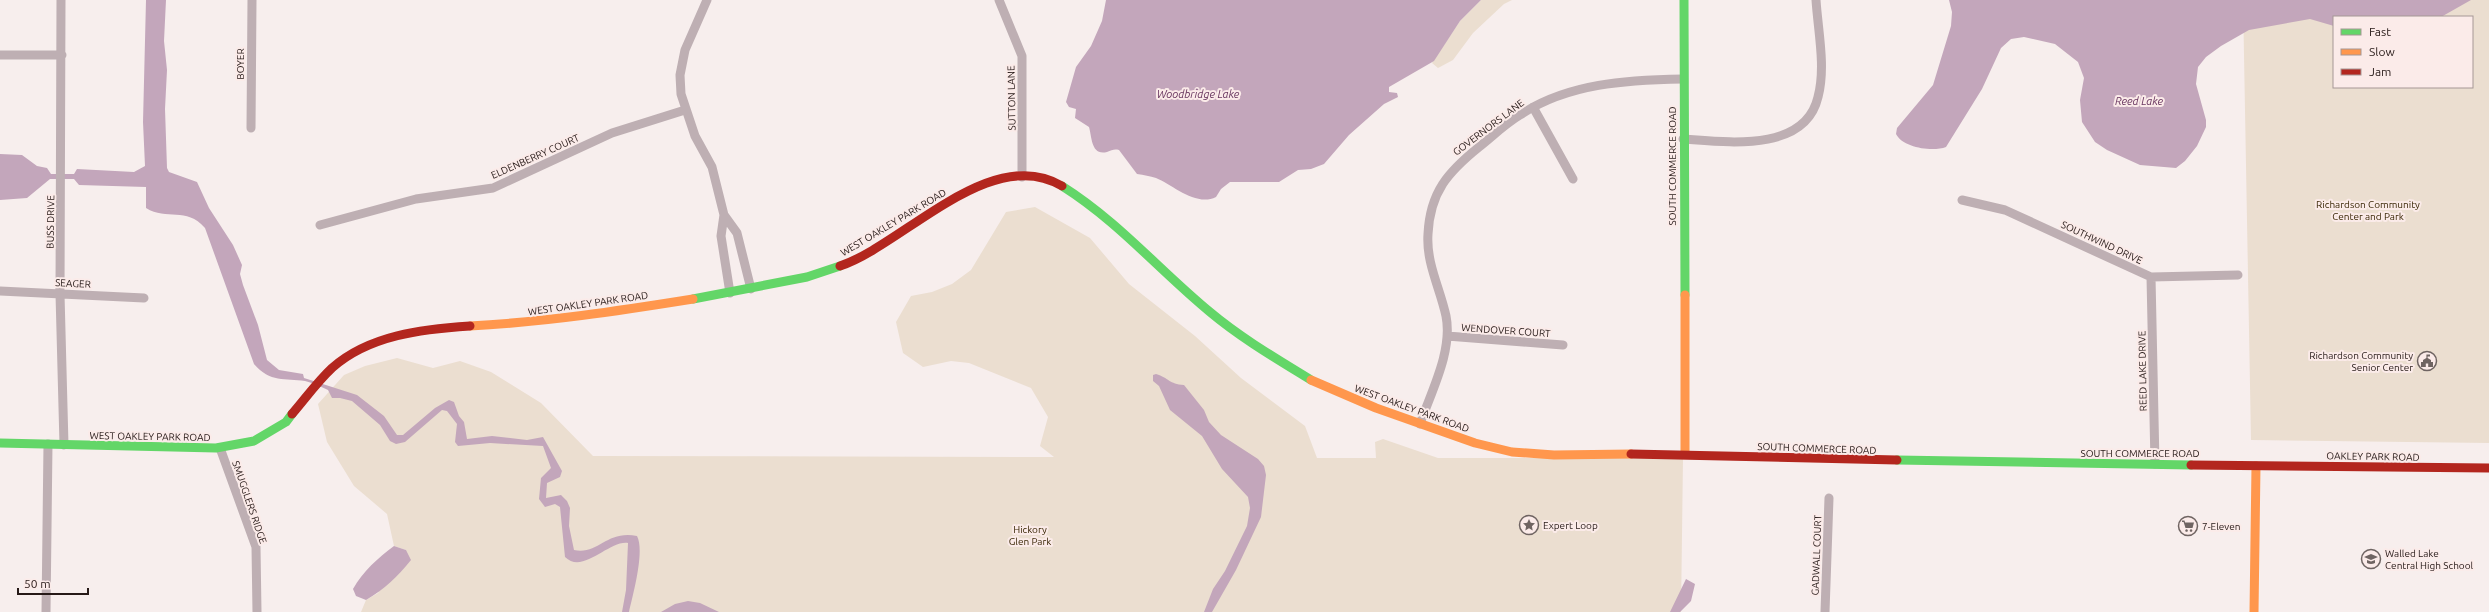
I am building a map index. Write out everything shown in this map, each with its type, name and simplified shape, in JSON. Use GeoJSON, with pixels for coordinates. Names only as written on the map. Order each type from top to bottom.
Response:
{"type":"FeatureCollection","features":[{"type":"Feature","properties":{"kind":"street","name":"BUSS DRIVE"},"geometry":{"type":"LineString","coordinates":[[60,0],[62,55],[60,294],[64,445]]}},
{"type":"Feature","properties":{"kind":"street","name":"BOYER"},"geometry":{"type":"LineString","coordinates":[[251,128],[252,0]]}},
{"type":"Feature","properties":{"kind":"street"},"geometry":{"type":"LineString","coordinates":[[707,0],[685,50],[680,75],[685,110],[695,136],[712,167],[724,215],[737,233],[751,289]]}},
{"type":"Feature","properties":{"kind":"street","name":"SUTTON LANE"},"geometry":{"type":"LineString","coordinates":[[999,0],[1022,56],[1022,177]]}},
{"type":"Feature","properties":{"kind":"street","name":"SOUTH COMMERCE ROAD"},"geometry":{"type":"LineString","coordinates":[[1684,0],[1683,139],[1685,454],[1831,460],[2256,466]]}},
{"type":"Feature","properties":{"kind":"street"},"geometry":{"type":"LineString","coordinates":[[1683,139],[1724,142],[1769,139],[1790,132],[1808,119],[1818,98],[1821,77],[1816,0]]}},
{"type":"Feature","properties":{"kind":"street"},"geometry":{"type":"LineString","coordinates":[[0,55],[62,55]]}},
{"type":"Feature","properties":{"kind":"street","name":"GOVERNORS LANE"},"geometry":{"type":"LineString","coordinates":[[1420,424],[1447,336],[1446,316],[1428,251],[1429,226],[1436,194],[1459,162],[1533,107],[1559,96],[1600,84],[1683,80]]}},
{"type":"Feature","properties":{"kind":"street"},"geometry":{"type":"LineString","coordinates":[[1533,107],[1573,178]]}},
{"type":"Feature","properties":{"kind":"street","name":"ELDENBERRY COURT"},"geometry":{"type":"LineString","coordinates":[[320,225],[416,199],[493,188],[612,133],[685,110]]}},
{"type":"Feature","properties":{"kind":"street","name":"WEST OAKLEY PARK ROAD"},"geometry":{"type":"LineString","coordinates":[[0,443],[220,448],[254,441],[286,422],[321,379],[333,367],[347,357],[385,338],[436,328],[530,323],[583,317],[730,293],[807,277],[843,265],[890,239],[956,197],[982,184],[1006,176],[1022,177],[1058,184],[1089,203],[1128,235],[1210,312],[1270,356],[1312,380],[1376,408],[1475,443],[1512,452],[1554,455],[1685,454]]}},
{"type":"Feature","properties":{"kind":"street","name":"SOUTHWIND DRIVE"},"geometry":{"type":"LineString","coordinates":[[1962,200],[2005,210],[2151,277],[2238,275]]}},
{"type":"Feature","properties":{"kind":"street"},"geometry":{"type":"LineString","coordinates":[[724,215],[721,236],[730,293]]}},
{"type":"Feature","properties":{"kind":"street","name":"REED LAKE DRIVE"},"geometry":{"type":"LineString","coordinates":[[2151,277],[2154,464]]}},
{"type":"Feature","properties":{"kind":"street","name":"SEAGER"},"geometry":{"type":"LineString","coordinates":[[0,291],[144,298]]}},
{"type":"Feature","properties":{"kind":"street","name":"WENDOVER COURT"},"geometry":{"type":"LineString","coordinates":[[1447,336],[1563,345]]}},
{"type":"Feature","properties":{"kind":"street"},"geometry":{"type":"LineString","coordinates":[[46,612],[48,444]]}},
{"type":"Feature","properties":{"kind":"street","name":"SMUGGLERS RIDGE"},"geometry":{"type":"LineString","coordinates":[[220,448],[256,547],[256,612]]}},
{"type":"Feature","properties":{"kind":"street"},"geometry":{"type":"LineString","coordinates":[[2254,612],[2256,466]]}},
{"type":"Feature","properties":{"kind":"street","name":"OAKLEY PARK ROAD"},"geometry":{"type":"LineString","coordinates":[[2256,466],[2489,468]]}},
{"type":"Feature","properties":{"kind":"street","name":"GADWALL COURT"},"geometry":{"type":"LineString","coordinates":[[1825,612],[1828,498]]}},
{"type":"Feature","properties":{"kind":"green space"},"geometry":{"type":"Polygon","coordinates":[[[1481,0],[1512,0],[1504,4],[1473,33],[1453,60],[1438,68],[1432,63],[1460,21],[1481,0]]]}},
{"type":"Feature","properties":{"kind":"green space","name":"Richardson Community Center and Park"},"geometry":{"type":"Polygon","coordinates":[[[2243,0],[2489,0],[2489,443],[2251,440],[2243,0]]]}},
{"type":"Feature","properties":{"kind":"green space","name":"Hickory Glen Park"},"geometry":{"type":"Polygon","coordinates":[[[1035,207],[1090,238],[1129,284],[1195,336],[1241,378],[1305,426],[1317,458],[1376,458],[1375,442],[1383,439],[1438,458],[1683,458],[1681,612],[361,612],[366,600],[378,593],[406,550],[394,546],[387,514],[354,486],[327,442],[318,404],[344,375],[365,366],[397,358],[433,368],[460,361],[491,372],[541,403],[593,456],[1054,457],[1040,446],[1048,417],[1031,388],[969,363],[951,361],[923,367],[903,353],[896,322],[911,296],[932,292],[952,284],[971,270],[1006,212],[1035,207]]]}},
{"type":"Feature","properties":{"kind":"water"},"geometry":{"type":"Polygon","coordinates":[[[146,0],[166,0],[164,41],[167,70],[165,109],[167,168],[169,172],[197,182],[209,208],[233,245],[242,265],[240,274],[258,325],[267,360],[279,370],[303,374],[304,378],[357,395],[384,416],[397,435],[403,435],[435,408],[449,400],[454,402],[459,416],[464,422],[467,439],[492,436],[527,440],[543,437],[562,471],[560,477],[547,483],[546,498],[561,495],[567,501],[570,508],[569,526],[574,550],[583,551],[590,549],[618,536],[637,536],[640,552],[639,562],[629,612],[622,612],[626,590],[628,543],[621,543],[613,546],[588,560],[580,562],[572,561],[565,557],[560,507],[555,504],[545,507],[539,499],[541,478],[551,468],[543,446],[490,443],[458,446],[455,442],[457,424],[447,411],[442,410],[405,442],[396,444],[390,441],[380,425],[352,401],[332,398],[328,390],[305,381],[272,377],[266,374],[254,364],[205,228],[191,217],[184,215],[161,214],[146,208],[146,187],[79,185],[74,179],[50,179],[27,198],[0,200],[0,154],[22,155],[37,166],[47,168],[51,174],[74,174],[77,169],[134,172],[145,166],[143,122],[146,0]]]}},
{"type":"Feature","properties":{"kind":"water","name":"Woodbridge Lake"},"geometry":{"type":"Polygon","coordinates":[[[1106,0],[1481,0],[1460,21],[1434,61],[1389,87],[1389,92],[1397,93],[1398,97],[1384,104],[1349,135],[1324,164],[1311,169],[1298,170],[1279,182],[1230,182],[1221,189],[1216,197],[1201,199],[1185,194],[1156,178],[1137,174],[1119,150],[1107,152],[1098,151],[1093,145],[1089,127],[1075,118],[1076,109],[1069,107],[1066,102],[1076,67],[1091,46],[1102,21],[1106,0]]]}},
{"type":"Feature","properties":{"kind":"water","name":"Reed Lake"},"geometry":{"type":"Polygon","coordinates":[[[1949,0],[2471,0],[2443,16],[2333,16],[2333,26],[2310,19],[2249,30],[2221,46],[2206,57],[2198,67],[2196,84],[2206,120],[2206,127],[2197,146],[2185,161],[2176,168],[2140,165],[2107,150],[2095,142],[2082,122],[2080,100],[2084,78],[2078,62],[2055,44],[2024,37],[2011,39],[2001,48],[1982,89],[1946,147],[1926,149],[1911,146],[1905,143],[1896,134],[1897,128],[1933,85],[1951,26],[1952,12],[1949,0]]]}},
{"type":"Feature","properties":{"kind":"water"},"geometry":{"type":"Polygon","coordinates":[[[1156,374],[1172,382],[1184,385],[1204,410],[1209,422],[1221,435],[1258,459],[1264,466],[1266,475],[1261,517],[1236,570],[1212,612],[1204,612],[1213,589],[1225,571],[1247,526],[1250,508],[1248,497],[1222,469],[1202,436],[1170,410],[1159,386],[1153,381],[1153,375],[1156,374]]]}},
{"type":"Feature","properties":{"kind":"water"},"geometry":{"type":"Polygon","coordinates":[[[394,546],[406,550],[411,560],[401,572],[373,596],[366,600],[356,596],[353,589],[361,576],[394,546]]]}},
{"type":"Feature","properties":{"kind":"water"},"geometry":{"type":"Polygon","coordinates":[[[1686,579],[1695,584],[1691,601],[1680,612],[1670,612],[1686,579]]]}},
{"type":"Feature","properties":{"kind":"water"},"geometry":{"type":"Polygon","coordinates":[[[688,601],[700,603],[719,612],[661,612],[675,604],[688,601]]]}},
{"type":"Feature","properties":{"kind":"traffic: fast"},"geometry":{"type":"LineString","coordinates":[[1684,0],[1685,295]]}},
{"type":"Feature","properties":{"kind":"traffic: fast"},"geometry":{"type":"LineString","coordinates":[[1062,186],[1102,215],[1191,296],[1222,322],[1259,348],[1311,380]]}},
{"type":"Feature","properties":{"kind":"traffic: fast"},"geometry":{"type":"LineString","coordinates":[[693,299],[807,277],[840,266]]}},
{"type":"Feature","properties":{"kind":"traffic: fast"},"geometry":{"type":"LineString","coordinates":[[0,443],[216,448],[254,441],[286,422],[292,414]]}},
{"type":"Feature","properties":{"kind":"traffic: fast"},"geometry":{"type":"LineString","coordinates":[[1897,460],[2191,465]]}},
{"type":"Feature","properties":{"kind":"traffic: slow"},"geometry":{"type":"LineString","coordinates":[[1685,295],[1685,454]]}},
{"type":"Feature","properties":{"kind":"traffic: slow"},"geometry":{"type":"LineString","coordinates":[[470,326],[554,319],[693,299]]}},
{"type":"Feature","properties":{"kind":"traffic: slow"},"geometry":{"type":"LineString","coordinates":[[1311,380],[1376,408],[1475,443],[1512,452],[1554,455],[1631,454]]}},
{"type":"Feature","properties":{"kind":"traffic: slow"},"geometry":{"type":"LineString","coordinates":[[2254,612],[2256,466]]}},
{"type":"Feature","properties":{"kind":"traffic: jam"},"geometry":{"type":"LineString","coordinates":[[840,266],[865,255],[948,202],[977,187],[1006,177],[1035,176],[1062,186]]}},
{"type":"Feature","properties":{"kind":"traffic: jam"},"geometry":{"type":"LineString","coordinates":[[292,414],[332,368],[363,348],[380,341],[415,332],[470,326]]}},
{"type":"Feature","properties":{"kind":"traffic: jam"},"geometry":{"type":"LineString","coordinates":[[1631,454],[1897,460]]}},
{"type":"Feature","properties":{"kind":"traffic: jam"},"geometry":{"type":"LineString","coordinates":[[2191,465],[2489,468]]}},
{"type":"Feature","properties":{"kind":"place","name":"Richardson Community Senior Center"},"geometry":{"type":"Point","coordinates":[2427,361]}},
{"type":"Feature","properties":{"kind":"place","name":"Expert Loop"},"geometry":{"type":"Point","coordinates":[1529,525]}},
{"type":"Feature","properties":{"kind":"place","name":"7-Eleven"},"geometry":{"type":"Point","coordinates":[2188,526]}},
{"type":"Feature","properties":{"kind":"place","name":"Walled Lake Central High School"},"geometry":{"type":"Point","coordinates":[2371,559]}}]}
